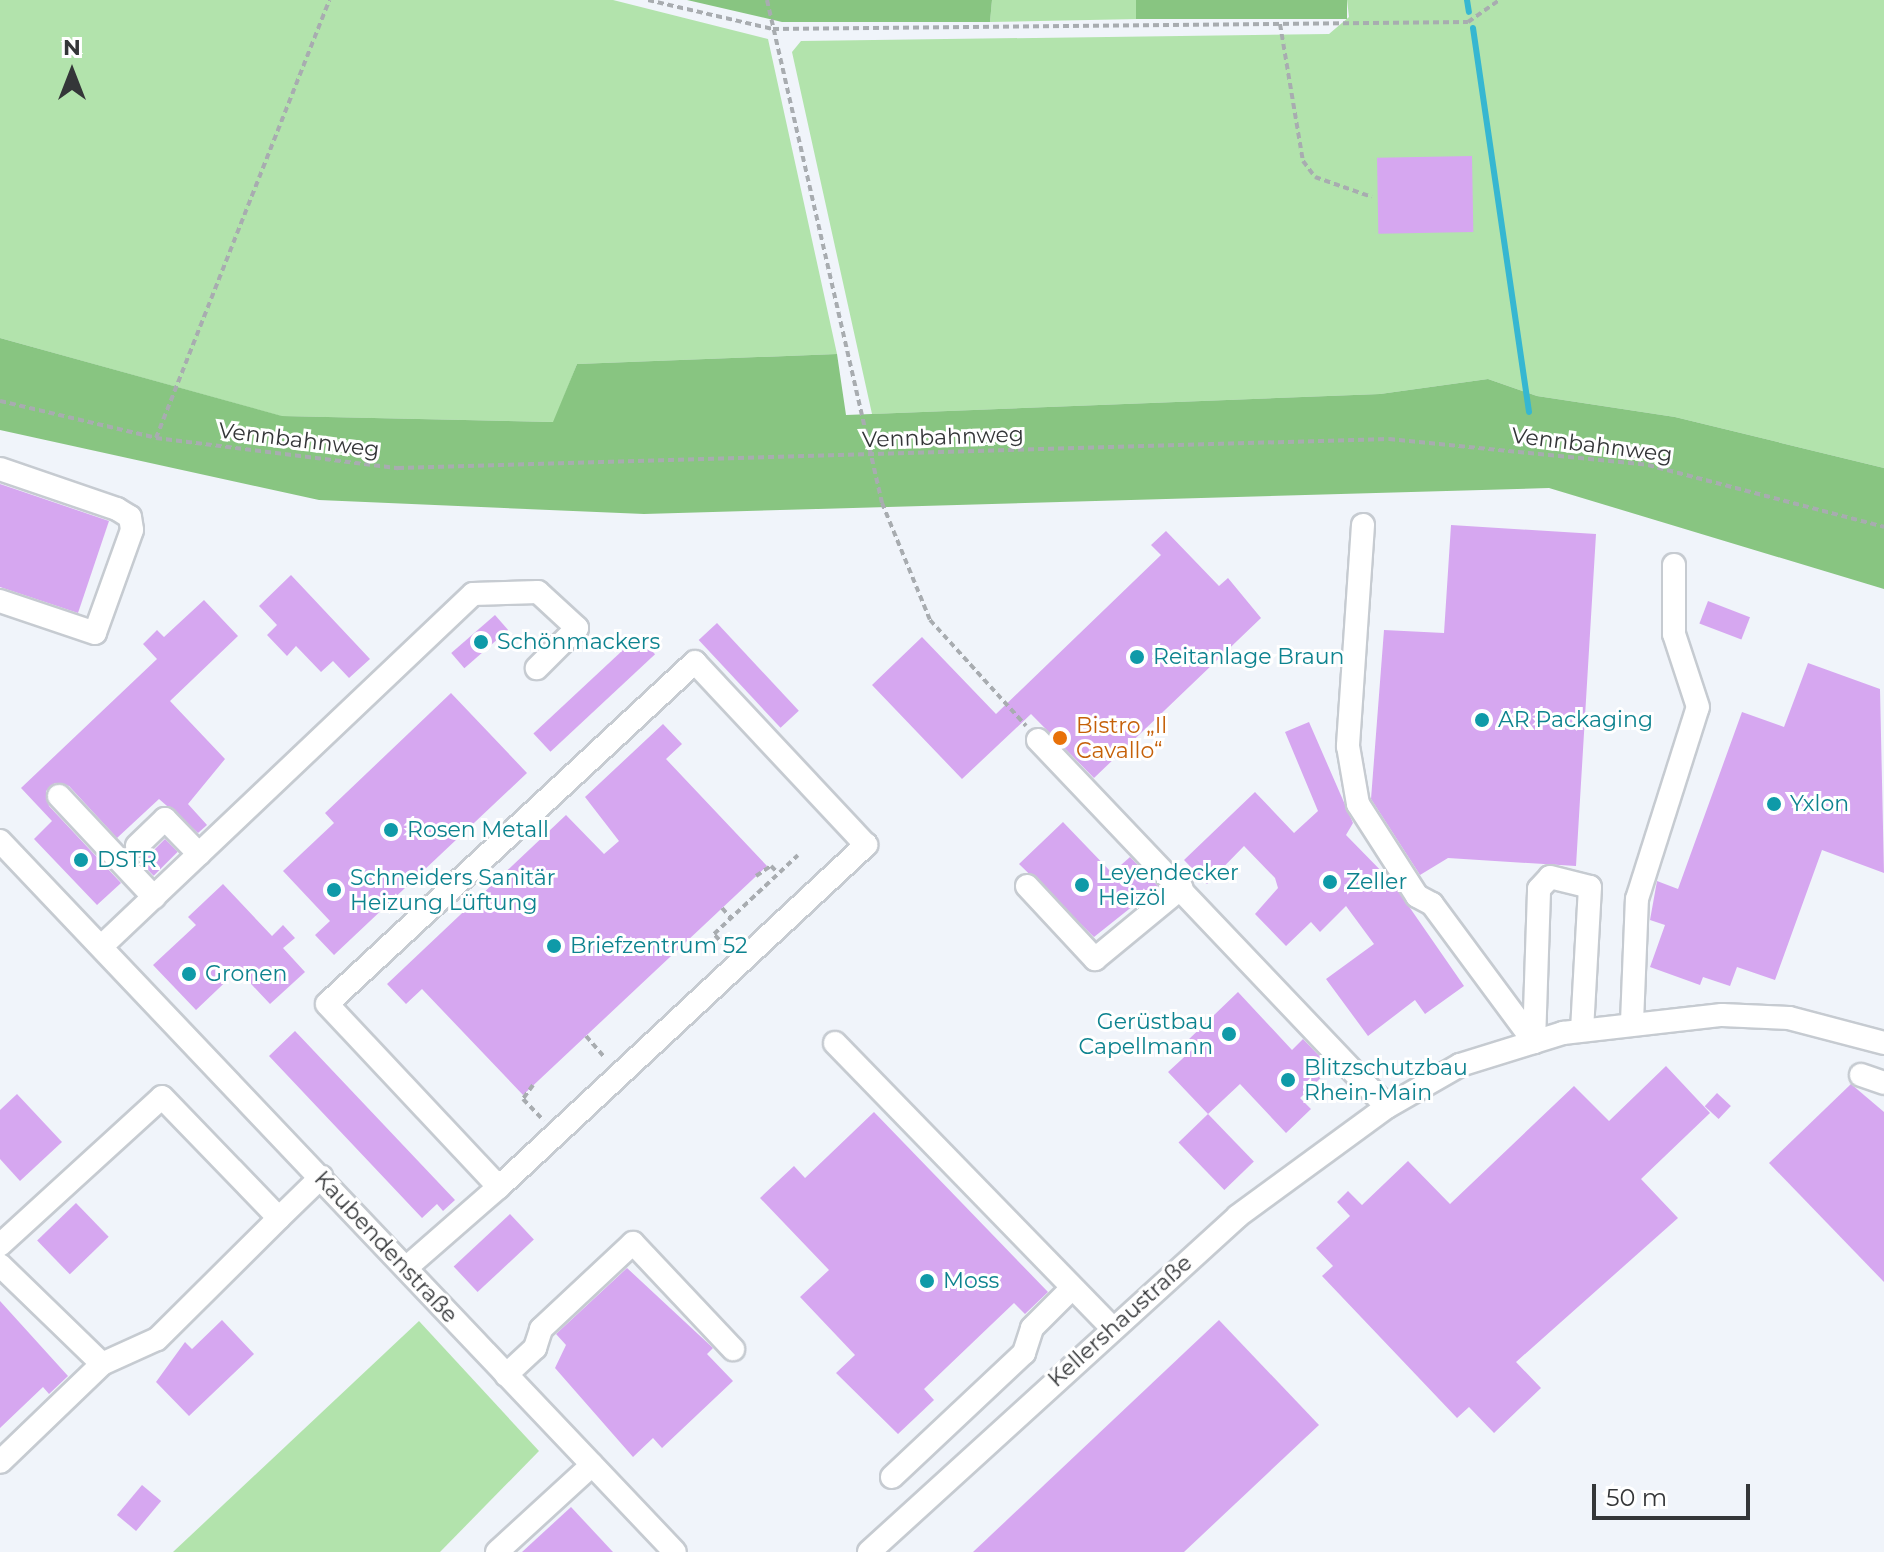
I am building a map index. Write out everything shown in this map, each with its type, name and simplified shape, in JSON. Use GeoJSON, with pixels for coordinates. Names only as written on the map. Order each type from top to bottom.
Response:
{"type":"FeatureCollection","features":[{"type":"Feature","properties":{"kind":"street"},"geometry":{"type":"LineString","coordinates":[[0,469],[117,509],[130,517],[132,530],[95,633],[0,601]]}},
{"type":"Feature","properties":{"kind":"street"},"geometry":{"type":"LineString","coordinates":[[1363,525],[1348,746],[1358,804],[1417,896],[1432,904],[1534,1042]]}},
{"type":"Feature","properties":{"kind":"street"},"geometry":{"type":"LineString","coordinates":[[1632,1022],[1637,899],[1698,707],[1674,634],[1674,565]]}},
{"type":"Feature","properties":{"kind":"street"},"geometry":{"type":"LineString","coordinates":[[103,945],[473,594],[538,592],[577,628],[537,668]]}},
{"type":"Feature","properties":{"kind":"street"},"geometry":{"type":"LineString","coordinates":[[406,1268],[499,1187],[866,845],[695,662],[327,1004],[499,1187]]}},
{"type":"Feature","properties":{"kind":"street"},"geometry":{"type":"LineString","coordinates":[[1038,740],[1118,820],[1387,1107]]}},
{"type":"Feature","properties":{"kind":"street"},"geometry":{"type":"LineString","coordinates":[[59,796],[154,897]]}},
{"type":"Feature","properties":{"kind":"street"},"geometry":{"type":"LineString","coordinates":[[137,846],[165,819],[199,854]]}},
{"type":"Feature","properties":{"kind":"street","name":"Kaubendenstraße"},"geometry":{"type":"LineString","coordinates":[[0,841],[103,945],[673,1550]]}},
{"type":"Feature","properties":{"kind":"street"},"geometry":{"type":"LineString","coordinates":[[1534,1042],[1539,889],[1550,877],[1590,887],[1582,1030]]}},
{"type":"Feature","properties":{"kind":"street"},"geometry":{"type":"LineString","coordinates":[[1027,886],[1095,959],[1181,888]]}},
{"type":"Feature","properties":{"kind":"street","name":"Kellershaustraße"},"geometry":{"type":"LineString","coordinates":[[869,1552],[1238,1216],[1387,1107],[1460,1065],[1582,1030],[1632,1022],[1789,1018],[1884,1043]]}},
{"type":"Feature","properties":{"kind":"street"},"geometry":{"type":"LineString","coordinates":[[835,1043],[1112,1328]]}},
{"type":"Feature","properties":{"kind":"street"},"geometry":{"type":"LineString","coordinates":[[1861,1075],[1884,1083]]}},
{"type":"Feature","properties":{"kind":"street"},"geometry":{"type":"LineString","coordinates":[[0,1245],[162,1097],[279,1218]]}},
{"type":"Feature","properties":{"kind":"street"},"geometry":{"type":"LineString","coordinates":[[0,1462],[102,1364],[157,1339],[321,1177]]}},
{"type":"Feature","properties":{"kind":"street"},"geometry":{"type":"LineString","coordinates":[[506,1375],[535,1348],[541,1329],[633,1243],[733,1349]]}},
{"type":"Feature","properties":{"kind":"street"},"geometry":{"type":"LineString","coordinates":[[0,1265],[102,1364]]}},
{"type":"Feature","properties":{"kind":"street"},"geometry":{"type":"LineString","coordinates":[[892,1477],[1024,1353],[1032,1328],[1072,1288]]}},
{"type":"Feature","properties":{"kind":"street"},"geometry":{"type":"LineString","coordinates":[[497,1552],[592,1465]]}},
{"type":"Feature","properties":{"kind":"path"},"geometry":{"type":"LineString","coordinates":[[156,438],[329,0]]}},
{"type":"Feature","properties":{"kind":"path"},"geometry":{"type":"LineString","coordinates":[[648,0],[773,29],[1468,22],[1499,0]]}},
{"type":"Feature","properties":{"kind":"path"},"geometry":{"type":"LineString","coordinates":[[767,0],[874,456],[882,503],[930,620],[1038,740]]}},
{"type":"Feature","properties":{"kind":"path"},"geometry":{"type":"LineString","coordinates":[[1280,24],[1303,161],[1315,177],[1372,197]]}},
{"type":"Feature","properties":{"kind":"path","name":"Vennbahnweg"},"geometry":{"type":"LineString","coordinates":[[0,401],[156,438],[398,468],[1389,439],[1648,465],[1884,527]]}},
{"type":"Feature","properties":{"kind":"path"},"geometry":{"type":"LineString","coordinates":[[741,962],[714,934],[798,855]]}},
{"type":"Feature","properties":{"kind":"path"},"geometry":{"type":"LineString","coordinates":[[756,876],[771,866],[778,873]]}},
{"type":"Feature","properties":{"kind":"path"},"geometry":{"type":"LineString","coordinates":[[722,908],[731,918]]}},
{"type":"Feature","properties":{"kind":"path"},"geometry":{"type":"LineString","coordinates":[[533,1085],[523,1099],[556,1134]]}},
{"type":"Feature","properties":{"kind":"green space"},"geometry":{"type":"Polygon","coordinates":[[[0,0],[613,0],[768,39],[837,354],[577,364],[554,422],[281,416],[0,338],[0,0]]]}},
{"type":"Feature","properties":{"kind":"green space"},"geometry":{"type":"Polygon","coordinates":[[[687,0],[992,0],[990,22],[782,22],[687,0]]]}},
{"type":"Feature","properties":{"kind":"green space"},"geometry":{"type":"Polygon","coordinates":[[[992,0],[1136,0],[1138,19],[990,22],[992,0]]]}},
{"type":"Feature","properties":{"kind":"green space"},"geometry":{"type":"Polygon","coordinates":[[[1136,0],[1347,0],[1347,19],[1136,19],[1136,0]]]}},
{"type":"Feature","properties":{"kind":"green space"},"geometry":{"type":"Polygon","coordinates":[[[1347,0],[1884,0],[1884,468],[1675,417],[1537,396],[1488,379],[1380,394],[872,414],[792,52],[801,41],[1329,34],[1349,17],[1347,0]]]}},
{"type":"Feature","properties":{"kind":"green space"},"geometry":{"type":"Polygon","coordinates":[[[0,338],[282,416],[553,422],[577,364],[837,354],[846,415],[1380,394],[1488,379],[1537,396],[1675,417],[1884,468],[1884,589],[1549,488],[644,514],[319,500],[0,430],[0,338]]]}},
{"type":"Feature","properties":{"kind":"green space"},"geometry":{"type":"Polygon","coordinates":[[[419,1321],[539,1451],[440,1552],[173,1552],[419,1321]]]}},
{"type":"Feature","properties":{"kind":"building"},"geometry":{"type":"Polygon","coordinates":[[[1472,156],[1473,232],[1378,234],[1377,158],[1472,156]]]}},
{"type":"Feature","properties":{"kind":"building"},"geometry":{"type":"Polygon","coordinates":[[[0,484],[109,521],[78,613],[0,587],[0,484]]]}},
{"type":"Feature","properties":{"kind":"building","name":"AR Packaging"},"geometry":{"type":"Polygon","coordinates":[[[1451,525],[1596,534],[1576,866],[1448,858],[1420,875],[1371,799],[1384,630],[1444,633],[1451,525]]]}},
{"type":"Feature","properties":{"kind":"building","name":"Reitanlage Braun"},"geometry":{"type":"Polygon","coordinates":[[[1166,531],[1219,586],[1228,578],[1261,618],[1094,778],[1031,714],[962,779],[872,685],[922,637],[996,714],[1161,555],[1151,545],[1166,531]]]}},
{"type":"Feature","properties":{"kind":"building"},"geometry":{"type":"Polygon","coordinates":[[[291,575],[370,659],[349,678],[333,661],[321,672],[296,646],[287,656],[267,635],[277,625],[259,606],[291,575]]]}},
{"type":"Feature","properties":{"kind":"building"},"geometry":{"type":"Polygon","coordinates":[[[204,600],[238,636],[170,701],[225,759],[188,804],[207,825],[198,833],[159,799],[117,838],[69,786],[55,783],[46,791],[49,806],[121,883],[97,905],[34,839],[52,821],[21,788],[157,659],[143,644],[157,630],[164,637],[204,600]]]}},
{"type":"Feature","properties":{"kind":"building"},"geometry":{"type":"Polygon","coordinates":[[[1708,601],[1750,617],[1741,640],[1699,623],[1708,601]]]}},
{"type":"Feature","properties":{"kind":"building","name":"Schönmackers"},"geometry":{"type":"Polygon","coordinates":[[[495,615],[508,630],[464,668],[451,653],[495,615]]]}},
{"type":"Feature","properties":{"kind":"building"},"geometry":{"type":"Polygon","coordinates":[[[717,623],[799,711],[781,728],[699,640],[717,623]]]}},
{"type":"Feature","properties":{"kind":"building"},"geometry":{"type":"Polygon","coordinates":[[[638,636],[655,654],[550,752],[533,734],[638,636]]]}},
{"type":"Feature","properties":{"kind":"building","name":"Yxlon"},"geometry":{"type":"Polygon","coordinates":[[[1808,663],[1880,689],[1884,873],[1822,850],[1775,980],[1737,967],[1730,986],[1703,977],[1700,985],[1650,967],[1665,925],[1650,920],[1657,881],[1678,889],[1742,712],[1784,727],[1808,663]]]}},
{"type":"Feature","properties":{"kind":"building"},"geometry":{"type":"Polygon","coordinates":[[[451,693],[527,773],[334,955],[315,935],[330,921],[283,871],[334,823],[325,813],[451,693]]]}},
{"type":"Feature","properties":{"kind":"building"},"geometry":{"type":"Polygon","coordinates":[[[1309,722],[1353,823],[1346,835],[1392,882],[1464,986],[1425,1014],[1415,1000],[1368,1036],[1326,979],[1374,944],[1346,906],[1320,932],[1311,922],[1286,946],[1255,914],[1278,888],[1275,878],[1244,846],[1207,884],[1184,860],[1255,792],[1294,833],[1318,811],[1285,732],[1309,722]]]}},
{"type":"Feature","properties":{"kind":"building","name":"Briefzentrum 52"},"geometry":{"type":"Polygon","coordinates":[[[663,724],[682,744],[666,759],[767,866],[523,1095],[422,989],[406,1004],[387,984],[566,815],[604,854],[619,841],[585,797],[663,724]]]}},
{"type":"Feature","properties":{"kind":"building","name":"Leyendecker Heizöl"},"geometry":{"type":"Polygon","coordinates":[[[1063,822],[1112,873],[1130,857],[1158,886],[1094,937],[1019,864],[1063,822]]]}},
{"type":"Feature","properties":{"kind":"building"},"geometry":{"type":"Polygon","coordinates":[[[165,839],[178,852],[154,876],[141,863],[165,839]]]}},
{"type":"Feature","properties":{"kind":"building"},"geometry":{"type":"Polygon","coordinates":[[[223,884],[272,936],[283,925],[295,938],[283,948],[305,972],[270,1004],[238,970],[196,1010],[153,965],[196,925],[188,917],[223,884]]]}},
{"type":"Feature","properties":{"kind":"building"},"geometry":{"type":"Polygon","coordinates":[[[1238,992],[1292,1050],[1303,1039],[1331,1068],[1300,1098],[1311,1109],[1286,1133],[1240,1084],[1208,1114],[1168,1072],[1194,1048],[1187,1041],[1238,992]]]}},
{"type":"Feature","properties":{"kind":"building"},"geometry":{"type":"Polygon","coordinates":[[[295,1031],[455,1200],[443,1211],[437,1204],[422,1218],[269,1056],[295,1031]]]}},
{"type":"Feature","properties":{"kind":"building"},"geometry":{"type":"Polygon","coordinates":[[[1666,1066],[1710,1113],[1641,1179],[1678,1218],[1516,1362],[1541,1388],[1494,1433],[1469,1407],[1457,1418],[1322,1276],[1333,1266],[1316,1248],[1350,1216],[1337,1202],[1348,1191],[1362,1205],[1408,1161],[1450,1204],[1574,1086],[1609,1121],[1666,1066]]]}},
{"type":"Feature","properties":{"kind":"building"},"geometry":{"type":"Polygon","coordinates":[[[1851,1084],[1884,1112],[1884,1282],[1769,1163],[1851,1084]]]}},
{"type":"Feature","properties":{"kind":"building"},"geometry":{"type":"Polygon","coordinates":[[[1717,1093],[1731,1106],[1719,1119],[1705,1106],[1717,1093]]]}},
{"type":"Feature","properties":{"kind":"building"},"geometry":{"type":"Polygon","coordinates":[[[17,1094],[62,1142],[20,1181],[0,1159],[0,1110],[17,1094]]]}},
{"type":"Feature","properties":{"kind":"building","name":"Moss"},"geometry":{"type":"Polygon","coordinates":[[[874,1112],[1048,1292],[1025,1314],[1014,1303],[924,1389],[934,1400],[898,1434],[836,1373],[855,1355],[800,1297],[829,1270],[760,1198],[794,1166],[805,1178],[874,1112]]]}},
{"type":"Feature","properties":{"kind":"building"},"geometry":{"type":"Polygon","coordinates":[[[1208,1114],[1254,1161],[1224,1190],[1179,1142],[1208,1114]]]}},
{"type":"Feature","properties":{"kind":"building"},"geometry":{"type":"Polygon","coordinates":[[[76,1203],[109,1237],[70,1274],[37,1241],[76,1203]]]}},
{"type":"Feature","properties":{"kind":"building"},"geometry":{"type":"Polygon","coordinates":[[[510,1214],[534,1240],[478,1292],[454,1267],[510,1214]]]}},
{"type":"Feature","properties":{"kind":"building"},"geometry":{"type":"Polygon","coordinates":[[[627,1268],[713,1348],[707,1354],[733,1381],[662,1448],[653,1438],[633,1457],[555,1368],[566,1345],[556,1334],[627,1268]]]}},
{"type":"Feature","properties":{"kind":"building"},"geometry":{"type":"Polygon","coordinates":[[[0,1301],[68,1376],[49,1394],[43,1387],[0,1428],[0,1301]]]}},
{"type":"Feature","properties":{"kind":"building"},"geometry":{"type":"Polygon","coordinates":[[[222,1320],[254,1354],[189,1416],[156,1382],[185,1342],[192,1349],[222,1320]]]}},
{"type":"Feature","properties":{"kind":"building"},"geometry":{"type":"Polygon","coordinates":[[[1219,1320],[1319,1425],[1184,1552],[973,1552],[1219,1320]]]}},
{"type":"Feature","properties":{"kind":"building"},"geometry":{"type":"Polygon","coordinates":[[[142,1485],[161,1501],[136,1531],[117,1515],[142,1485]]]}},
{"type":"Feature","properties":{"kind":"building"},"geometry":{"type":"Polygon","coordinates":[[[571,1507],[613,1552],[522,1552],[571,1507]]]}},
{"type":"Feature","properties":{"kind":"waterway"},"geometry":{"type":"LineString","coordinates":[[1467,0],[1469,12]]}},
{"type":"Feature","properties":{"kind":"waterway"},"geometry":{"type":"LineString","coordinates":[[1473,28],[1529,412]]}},
{"type":"Feature","properties":{"kind":"place","name":"Schönmackers"},"geometry":{"type":"Point","coordinates":[481,642]}},
{"type":"Feature","properties":{"kind":"place","name":"Reitanlage Braun"},"geometry":{"type":"Point","coordinates":[1137,657]}},
{"type":"Feature","properties":{"kind":"place","name":"AR Packaging"},"geometry":{"type":"Point","coordinates":[1482,720]}},
{"type":"Feature","properties":{"kind":"place","name":"Bistro „Il Cavallo“"},"geometry":{"type":"Point","coordinates":[1060,738]}},
{"type":"Feature","properties":{"kind":"place","name":"Yxlon"},"geometry":{"type":"Point","coordinates":[1774,804]}},
{"type":"Feature","properties":{"kind":"place","name":"Rosen Metall"},"geometry":{"type":"Point","coordinates":[391,830]}},
{"type":"Feature","properties":{"kind":"place","name":"DSTR"},"geometry":{"type":"Point","coordinates":[81,860]}},
{"type":"Feature","properties":{"kind":"place","name":"Zeller"},"geometry":{"type":"Point","coordinates":[1330,882]}},
{"type":"Feature","properties":{"kind":"place","name":"Leyendecker Heizöl"},"geometry":{"type":"Point","coordinates":[1082,885]}},
{"type":"Feature","properties":{"kind":"place","name":"Schneiders Sanitär Heizung Lüftung"},"geometry":{"type":"Point","coordinates":[334,890]}},
{"type":"Feature","properties":{"kind":"place","name":"Briefzentrum 52"},"geometry":{"type":"Point","coordinates":[554,946]}},
{"type":"Feature","properties":{"kind":"place","name":"Gronen"},"geometry":{"type":"Point","coordinates":[189,974]}},
{"type":"Feature","properties":{"kind":"place","name":"Gerüstbau Capellmann"},"geometry":{"type":"Point","coordinates":[1229,1034]}},
{"type":"Feature","properties":{"kind":"place","name":"Blitzschutzbau Rhein-Main"},"geometry":{"type":"Point","coordinates":[1288,1080]}},
{"type":"Feature","properties":{"kind":"place","name":"Moss"},"geometry":{"type":"Point","coordinates":[927,1281]}}]}
